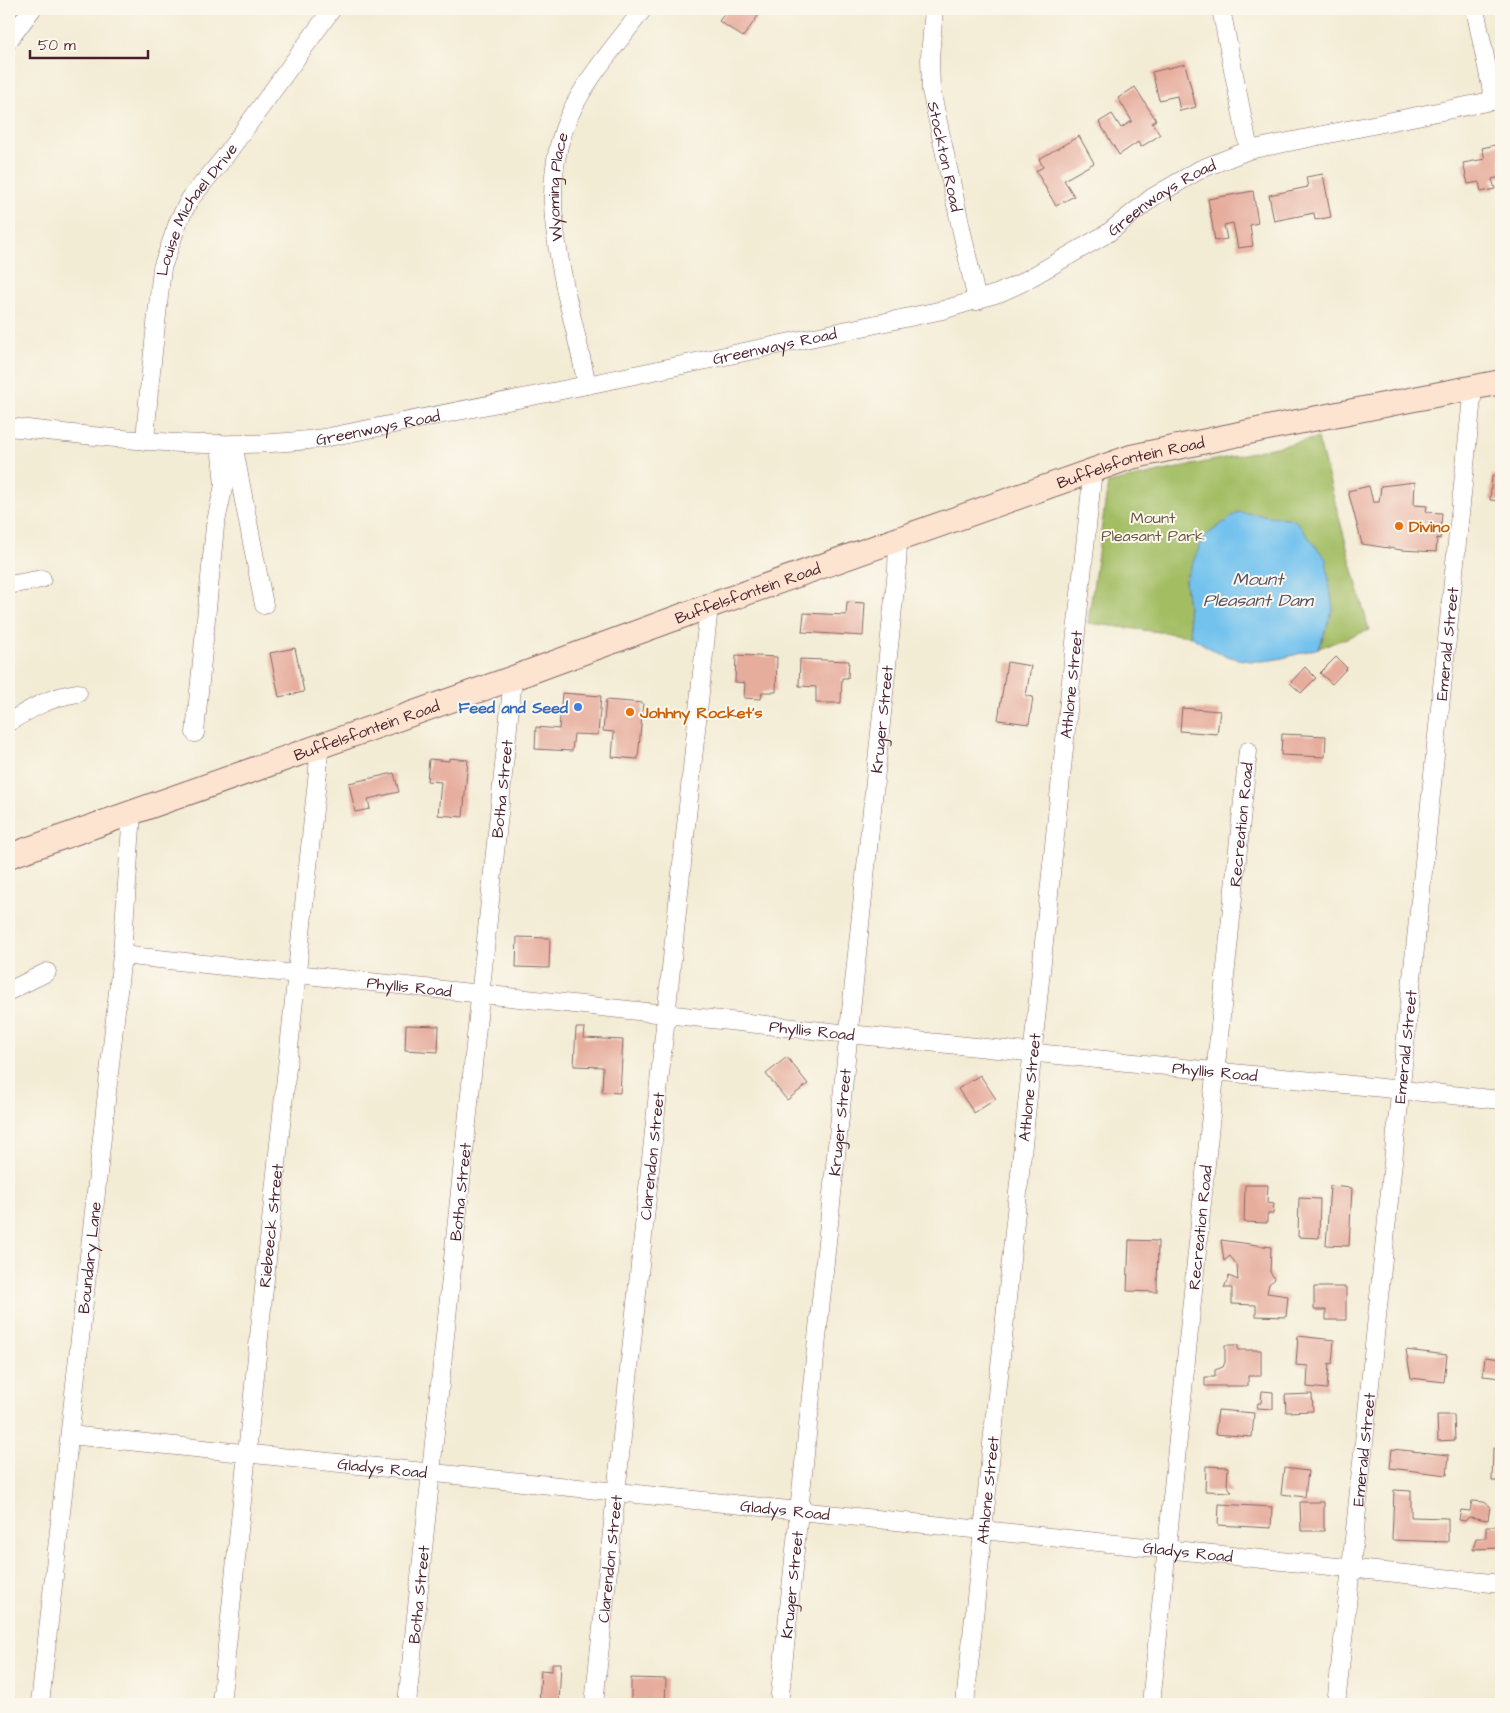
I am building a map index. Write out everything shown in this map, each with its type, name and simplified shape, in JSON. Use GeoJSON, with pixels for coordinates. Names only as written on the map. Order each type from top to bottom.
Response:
{"type":"FeatureCollection","features":[{"type":"Feature","properties":{"kind":"main road","name":"Buffelsfontein Road"},"geometry":{"type":"LineString","coordinates":[[9,856],[513,678],[708,606],[898,540],[1093,469],[1131,457],[1501,382]]}},
{"type":"Feature","properties":{"kind":"street"},"geometry":{"type":"LineString","coordinates":[[9,40],[32,9]]}},
{"type":"Feature","properties":{"kind":"street","name":"Louise Michael Drive"},"geometry":{"type":"LineString","coordinates":[[145,442],[162,268],[179,220],[190,199],[222,159],[332,9]]}},
{"type":"Feature","properties":{"kind":"street","name":"Wyoming Place"},"geometry":{"type":"LineString","coordinates":[[587,385],[556,247],[552,202],[555,166],[564,128],[582,91],[643,9]]}},
{"type":"Feature","properties":{"kind":"street","name":"Stockton Road"},"geometry":{"type":"LineString","coordinates":[[934,9],[930,57],[932,90],[977,301]]}},
{"type":"Feature","properties":{"kind":"street"},"geometry":{"type":"LineString","coordinates":[[1220,9],[1249,150]]}},
{"type":"Feature","properties":{"kind":"street"},"geometry":{"type":"LineString","coordinates":[[1475,9],[1498,100]]}},
{"type":"Feature","properties":{"kind":"street","name":"Greenways Road"},"geometry":{"type":"LineString","coordinates":[[9,426],[145,442],[227,444],[295,442],[324,438],[587,385],[943,310],[977,301],[1021,283],[1108,233],[1153,197],[1201,169],[1249,150],[1498,100]]}},
{"type":"Feature","properties":{"kind":"street","name":"Emerald Street"},"geometry":{"type":"LineString","coordinates":[[1336,1704],[1473,388]]}},
{"type":"Feature","properties":{"kind":"street"},"geometry":{"type":"LineString","coordinates":[[227,444],[264,604]]}},
{"type":"Feature","properties":{"kind":"street"},"geometry":{"type":"LineString","coordinates":[[195,733],[215,526],[224,485],[227,444]]}},
{"type":"Feature","properties":{"kind":"street","name":"Athlone Street"},"geometry":{"type":"LineString","coordinates":[[966,1704],[1093,469]]}},
{"type":"Feature","properties":{"kind":"street","name":"Kruger Street"},"geometry":{"type":"LineString","coordinates":[[779,1704],[897,569],[898,540]]}},
{"type":"Feature","properties":{"kind":"street"},"geometry":{"type":"LineString","coordinates":[[9,586],[42,579]]}},
{"type":"Feature","properties":{"kind":"street","name":"Clarendon Street"},"geometry":{"type":"LineString","coordinates":[[594,1704],[708,606]]}},
{"type":"Feature","properties":{"kind":"street","name":"Botha Street"},"geometry":{"type":"LineString","coordinates":[[407,1704],[513,678]]}},
{"type":"Feature","properties":{"kind":"street"},"geometry":{"type":"LineString","coordinates":[[9,722],[47,701],[60,696],[78,694]]}},
{"type":"Feature","properties":{"kind":"street","name":"Riebeeck Street"},"geometry":{"type":"LineString","coordinates":[[221,1704],[318,771],[319,746]]}},
{"type":"Feature","properties":{"kind":"street","name":"Recreation Road"},"geometry":{"type":"LineString","coordinates":[[1151,1704],[1248,751]]}},
{"type":"Feature","properties":{"kind":"street","name":"Boundary Lane"},"geometry":{"type":"LineString","coordinates":[[40,1704],[122,955],[132,812]]}},
{"type":"Feature","properties":{"kind":"street","name":"Phyllis Road"},"geometry":{"type":"LineString","coordinates":[[122,955],[849,1034],[1501,1100]]}},
{"type":"Feature","properties":{"kind":"street"},"geometry":{"type":"LineString","coordinates":[[9,991],[47,972]]}},
{"type":"Feature","properties":{"kind":"street","name":"Gladys Road"},"geometry":{"type":"LineString","coordinates":[[70,1435],[1501,1584]]}},
{"type":"Feature","properties":{"kind":"green space","name":"Mount Pleasant Park"},"geometry":{"type":"Polygon","coordinates":[[[1318,438],[1369,630],[1319,648],[1333,609],[1185,580],[1191,636],[1088,623],[1108,483],[1318,438]]]}},
{"type":"Feature","properties":{"kind":"water","name":"Mount Pleasant Dam"},"geometry":{"type":"Polygon","coordinates":[[[1238,512],[1294,519],[1326,559],[1333,609],[1319,648],[1271,660],[1246,660],[1229,657],[1191,636],[1185,580],[1204,537],[1238,512]]]}},
{"type":"Feature","properties":{"kind":"building"},"geometry":{"type":"Polygon","coordinates":[[[728,9],[763,9],[743,37],[719,21],[728,9]]]}},
{"type":"Feature","properties":{"kind":"building"},"geometry":{"type":"Polygon","coordinates":[[[1185,64],[1196,107],[1180,111],[1177,96],[1159,100],[1152,72],[1185,64]]]}},
{"type":"Feature","properties":{"kind":"building"},"geometry":{"type":"Polygon","coordinates":[[[1135,87],[1156,120],[1152,123],[1160,135],[1141,147],[1138,142],[1119,155],[1099,122],[1112,114],[1121,128],[1132,121],[1118,98],[1135,87]]]}},
{"type":"Feature","properties":{"kind":"building"},"geometry":{"type":"Polygon","coordinates":[[[1079,136],[1094,163],[1064,180],[1074,196],[1056,206],[1036,171],[1043,167],[1039,159],[1079,136]]]}},
{"type":"Feature","properties":{"kind":"building"},"geometry":{"type":"Polygon","coordinates":[[[1500,144],[1501,177],[1492,179],[1495,189],[1481,192],[1479,182],[1468,184],[1463,163],[1485,159],[1482,148],[1500,144]]]}},
{"type":"Feature","properties":{"kind":"building"},"geometry":{"type":"Polygon","coordinates":[[[1323,174],[1331,217],[1315,220],[1314,213],[1274,221],[1269,195],[1308,187],[1306,177],[1323,174]]]}},
{"type":"Feature","properties":{"kind":"building"},"geometry":{"type":"Polygon","coordinates":[[[1253,191],[1258,223],[1250,225],[1253,246],[1238,248],[1233,223],[1224,225],[1227,239],[1215,241],[1208,199],[1253,191]]]}},
{"type":"Feature","properties":{"kind":"building"},"geometry":{"type":"Polygon","coordinates":[[[1492,475],[1501,476],[1501,501],[1490,500],[1492,475]]]}},
{"type":"Feature","properties":{"kind":"building","name":"Divino"},"geometry":{"type":"Polygon","coordinates":[[[1415,482],[1414,505],[1427,506],[1426,512],[1442,513],[1440,539],[1437,538],[1436,552],[1402,550],[1362,544],[1348,491],[1369,486],[1373,502],[1379,502],[1381,486],[1415,482]]]}},
{"type":"Feature","properties":{"kind":"building"},"geometry":{"type":"Polygon","coordinates":[[[847,602],[865,603],[863,636],[802,632],[804,613],[846,615],[847,602]]]}},
{"type":"Feature","properties":{"kind":"building"},"geometry":{"type":"Polygon","coordinates":[[[295,648],[304,692],[279,697],[270,653],[295,648]]]}},
{"type":"Feature","properties":{"kind":"building"},"geometry":{"type":"Polygon","coordinates":[[[736,655],[777,657],[776,692],[762,692],[761,699],[744,698],[745,683],[735,682],[736,655]]]}},
{"type":"Feature","properties":{"kind":"building"},"geometry":{"type":"Polygon","coordinates":[[[1336,657],[1347,668],[1332,684],[1320,673],[1336,657]]]}},
{"type":"Feature","properties":{"kind":"building"},"geometry":{"type":"Polygon","coordinates":[[[800,659],[849,661],[848,678],[842,678],[841,703],[816,703],[816,687],[799,686],[800,659]]]}},
{"type":"Feature","properties":{"kind":"building"},"geometry":{"type":"Polygon","coordinates":[[[1007,662],[1031,666],[1026,696],[1033,697],[1029,724],[998,720],[1007,662]]]}},
{"type":"Feature","properties":{"kind":"building"},"geometry":{"type":"Polygon","coordinates":[[[1305,667],[1316,678],[1301,693],[1290,683],[1305,667]]]}},
{"type":"Feature","properties":{"kind":"building"},"geometry":{"type":"Polygon","coordinates":[[[562,693],[601,696],[598,735],[574,734],[572,751],[535,749],[536,727],[559,729],[562,693]]]}},
{"type":"Feature","properties":{"kind":"building"},"geometry":{"type":"Polygon","coordinates":[[[606,700],[643,703],[638,759],[612,757],[614,732],[603,731],[606,700]]]}},
{"type":"Feature","properties":{"kind":"building"},"geometry":{"type":"Polygon","coordinates":[[[1182,708],[1220,711],[1217,734],[1180,731],[1182,708]]]}},
{"type":"Feature","properties":{"kind":"building"},"geometry":{"type":"Polygon","coordinates":[[[1282,734],[1326,736],[1325,757],[1281,755],[1282,734]]]}},
{"type":"Feature","properties":{"kind":"building"},"geometry":{"type":"Polygon","coordinates":[[[449,758],[468,760],[463,817],[438,815],[441,782],[427,781],[429,759],[449,761],[449,758]]]}},
{"type":"Feature","properties":{"kind":"building"},"geometry":{"type":"Polygon","coordinates":[[[394,773],[399,792],[368,799],[370,809],[355,812],[349,783],[394,773]]]}},
{"type":"Feature","properties":{"kind":"building"},"geometry":{"type":"Polygon","coordinates":[[[517,937],[550,938],[549,968],[516,967],[517,937]]]}},
{"type":"Feature","properties":{"kind":"building"},"geometry":{"type":"Polygon","coordinates":[[[406,1025],[439,1026],[438,1052],[405,1050],[406,1025]]]}},
{"type":"Feature","properties":{"kind":"building"},"geometry":{"type":"Polygon","coordinates":[[[576,1028],[585,1028],[584,1038],[623,1040],[620,1093],[602,1092],[603,1067],[574,1066],[576,1028]]]}},
{"type":"Feature","properties":{"kind":"building"},"geometry":{"type":"Polygon","coordinates":[[[787,1057],[808,1084],[787,1100],[766,1074],[787,1057]]]}},
{"type":"Feature","properties":{"kind":"building"},"geometry":{"type":"Polygon","coordinates":[[[980,1075],[996,1099],[974,1113],[958,1089],[980,1075]]]}},
{"type":"Feature","properties":{"kind":"building"},"geometry":{"type":"Polygon","coordinates":[[[1245,1185],[1268,1185],[1267,1203],[1274,1204],[1273,1214],[1267,1214],[1267,1223],[1244,1222],[1245,1185]]]}},
{"type":"Feature","properties":{"kind":"building"},"geometry":{"type":"Polygon","coordinates":[[[1330,1186],[1352,1188],[1349,1246],[1326,1245],[1330,1186]]]}},
{"type":"Feature","properties":{"kind":"building"},"geometry":{"type":"Polygon","coordinates":[[[1299,1198],[1320,1199],[1319,1238],[1298,1237],[1299,1198]]]}},
{"type":"Feature","properties":{"kind":"building"},"geometry":{"type":"Polygon","coordinates":[[[1129,1240],[1158,1241],[1157,1292],[1127,1291],[1129,1240]]]}},
{"type":"Feature","properties":{"kind":"building"},"geometry":{"type":"Polygon","coordinates":[[[1221,1240],[1271,1247],[1270,1272],[1275,1279],[1269,1284],[1267,1293],[1288,1296],[1286,1317],[1256,1316],[1256,1305],[1232,1304],[1232,1288],[1224,1288],[1229,1276],[1238,1280],[1237,1265],[1230,1256],[1224,1261],[1221,1240]]]}},
{"type":"Feature","properties":{"kind":"building"},"geometry":{"type":"Polygon","coordinates":[[[1314,1287],[1346,1287],[1346,1320],[1326,1320],[1326,1310],[1314,1310],[1314,1287]]]}},
{"type":"Feature","properties":{"kind":"building"},"geometry":{"type":"Polygon","coordinates":[[[1298,1336],[1334,1340],[1332,1364],[1329,1363],[1327,1389],[1307,1387],[1308,1366],[1296,1365],[1298,1336]]]}},
{"type":"Feature","properties":{"kind":"building"},"geometry":{"type":"Polygon","coordinates":[[[1225,1345],[1238,1345],[1238,1350],[1261,1350],[1261,1376],[1248,1376],[1248,1386],[1205,1386],[1205,1377],[1215,1377],[1215,1370],[1223,1367],[1225,1362],[1225,1345]]]}},
{"type":"Feature","properties":{"kind":"building"},"geometry":{"type":"Polygon","coordinates":[[[1406,1350],[1447,1355],[1444,1382],[1411,1378],[1406,1350]]]}},
{"type":"Feature","properties":{"kind":"building"},"geometry":{"type":"Polygon","coordinates":[[[1485,1357],[1501,1359],[1501,1378],[1483,1376],[1485,1357]]]}},
{"type":"Feature","properties":{"kind":"building"},"geometry":{"type":"Polygon","coordinates":[[[1262,1391],[1273,1392],[1273,1409],[1257,1408],[1258,1403],[1261,1403],[1262,1391]]]}},
{"type":"Feature","properties":{"kind":"building"},"geometry":{"type":"Polygon","coordinates":[[[1312,1394],[1313,1411],[1286,1412],[1285,1395],[1312,1394]]]}},
{"type":"Feature","properties":{"kind":"building"},"geometry":{"type":"Polygon","coordinates":[[[1218,1410],[1254,1413],[1252,1437],[1215,1434],[1218,1410]]]}},
{"type":"Feature","properties":{"kind":"building"},"geometry":{"type":"Polygon","coordinates":[[[1437,1415],[1454,1415],[1455,1440],[1438,1441],[1437,1415]]]}},
{"type":"Feature","properties":{"kind":"building"},"geometry":{"type":"Polygon","coordinates":[[[1493,1448],[1501,1449],[1501,1481],[1492,1481],[1493,1448]]]}},
{"type":"Feature","properties":{"kind":"building"},"geometry":{"type":"Polygon","coordinates":[[[1392,1449],[1449,1455],[1447,1475],[1390,1468],[1392,1449]]]}},
{"type":"Feature","properties":{"kind":"building"},"geometry":{"type":"Polygon","coordinates":[[[1206,1466],[1228,1467],[1227,1485],[1232,1492],[1205,1491],[1206,1466]]]}},
{"type":"Feature","properties":{"kind":"building"},"geometry":{"type":"Polygon","coordinates":[[[1284,1468],[1308,1471],[1305,1497],[1281,1494],[1284,1468]]]}},
{"type":"Feature","properties":{"kind":"building"},"geometry":{"type":"Polygon","coordinates":[[[1394,1490],[1411,1491],[1411,1517],[1448,1518],[1448,1542],[1392,1540],[1394,1490]]]}},
{"type":"Feature","properties":{"kind":"building"},"geometry":{"type":"Polygon","coordinates":[[[1472,1501],[1484,1502],[1490,1506],[1488,1520],[1469,1517],[1465,1521],[1459,1520],[1461,1510],[1470,1511],[1472,1501]]]}},
{"type":"Feature","properties":{"kind":"building"},"geometry":{"type":"Polygon","coordinates":[[[1300,1502],[1324,1502],[1324,1531],[1301,1531],[1300,1502]]]}},
{"type":"Feature","properties":{"kind":"building"},"geometry":{"type":"Polygon","coordinates":[[[1219,1504],[1272,1507],[1271,1528],[1218,1525],[1219,1504]]]}},
{"type":"Feature","properties":{"kind":"building"},"geometry":{"type":"Polygon","coordinates":[[[1486,1526],[1501,1526],[1501,1548],[1473,1549],[1476,1538],[1486,1538],[1486,1526]]]}},
{"type":"Feature","properties":{"kind":"building"},"geometry":{"type":"Polygon","coordinates":[[[552,1663],[561,1663],[559,1704],[539,1704],[541,1670],[552,1671],[552,1663]]]}},
{"type":"Feature","properties":{"kind":"building"},"geometry":{"type":"Polygon","coordinates":[[[631,1678],[666,1679],[665,1704],[631,1702],[631,1678]]]}},
{"type":"Feature","properties":{"kind":"place","name":"Divino"},"geometry":{"type":"Point","coordinates":[1399,526]}},
{"type":"Feature","properties":{"kind":"place","name":"Feed and Seed"},"geometry":{"type":"Point","coordinates":[578,707]}},
{"type":"Feature","properties":{"kind":"place","name":"Johhny Rocket's"},"geometry":{"type":"Point","coordinates":[630,712]}}]}
